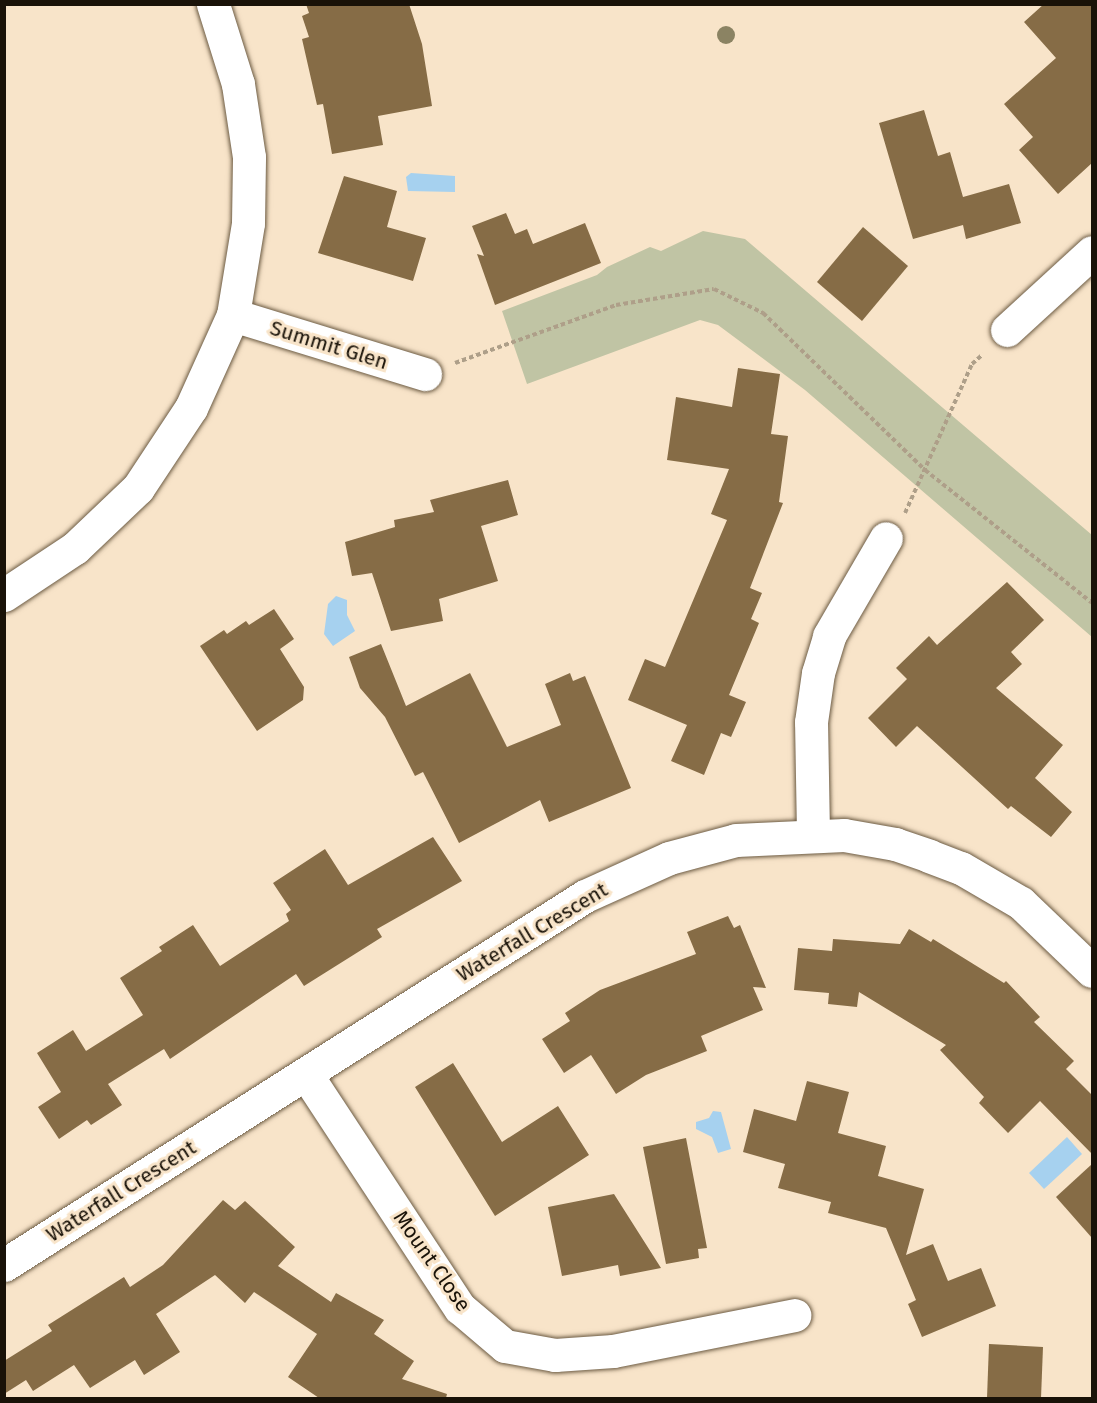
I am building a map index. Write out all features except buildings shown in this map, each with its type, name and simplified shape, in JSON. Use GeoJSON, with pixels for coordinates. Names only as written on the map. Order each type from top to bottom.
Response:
{"type":"FeatureCollection","features":[{"type":"Feature","properties":{"kind":"street"},"geometry":{"type":"LineString","coordinates":[[4,595],[75,548],[138,488],[191,408],[233,315],[248,223],[249,157],[238,84],[213,4]]}},
{"type":"Feature","properties":{"kind":"street"},"geometry":{"type":"LineString","coordinates":[[1007,330],[1092,252]]}},
{"type":"Feature","properties":{"kind":"street","name":"Summit Glen"},"geometry":{"type":"LineString","coordinates":[[233,315],[425,374]]}},
{"type":"Feature","properties":{"kind":"street"},"geometry":{"type":"LineString","coordinates":[[813,834],[811,722],[820,663],[829,636],[886,538]]}},
{"type":"Feature","properties":{"kind":"street","name":"Waterfall Crescent"},"geometry":{"type":"LineString","coordinates":[[4,1265],[585,896],[669,858],[736,840],[813,834],[895,844],[961,868],[1021,903],[1092,971]]}},
{"type":"Feature","properties":{"kind":"street","name":"Mount Close"},"geometry":{"type":"LineString","coordinates":[[306,1074],[460,1308],[505,1346],[555,1355],[613,1351],[794,1315]]}},
{"type":"Feature","properties":{"kind":"path"},"geometry":{"type":"LineString","coordinates":[[425,374],[616,305],[714,289],[763,313],[926,470],[1092,603]]}},
{"type":"Feature","properties":{"kind":"path"},"geometry":{"type":"LineString","coordinates":[[886,538],[909,508],[972,364],[1007,330]]}},
{"type":"Feature","properties":{"kind":"green space"},"geometry":{"type":"Polygon","coordinates":[[[703,231],[745,239],[1092,535],[1092,637],[805,390],[718,325],[700,320],[527,384],[502,311],[597,275],[607,267],[650,247],[661,251],[703,231]]]}},
{"type":"Feature","properties":{"kind":"water"},"geometry":{"type":"Polygon","coordinates":[[[411,173],[455,176],[455,192],[408,191],[406,177],[411,173]]]}},
{"type":"Feature","properties":{"kind":"water"},"geometry":{"type":"Polygon","coordinates":[[[336,596],[347,600],[347,615],[355,631],[333,646],[324,634],[328,604],[336,596]]]}},
{"type":"Feature","properties":{"kind":"water"},"geometry":{"type":"Polygon","coordinates":[[[713,1111],[721,1112],[731,1149],[718,1153],[712,1137],[696,1129],[696,1122],[709,1118],[713,1111]]]}},
{"type":"Feature","properties":{"kind":"water"},"geometry":{"type":"Polygon","coordinates":[[[1067,1137],[1082,1154],[1044,1189],[1029,1173],[1067,1137]]]}}]}
